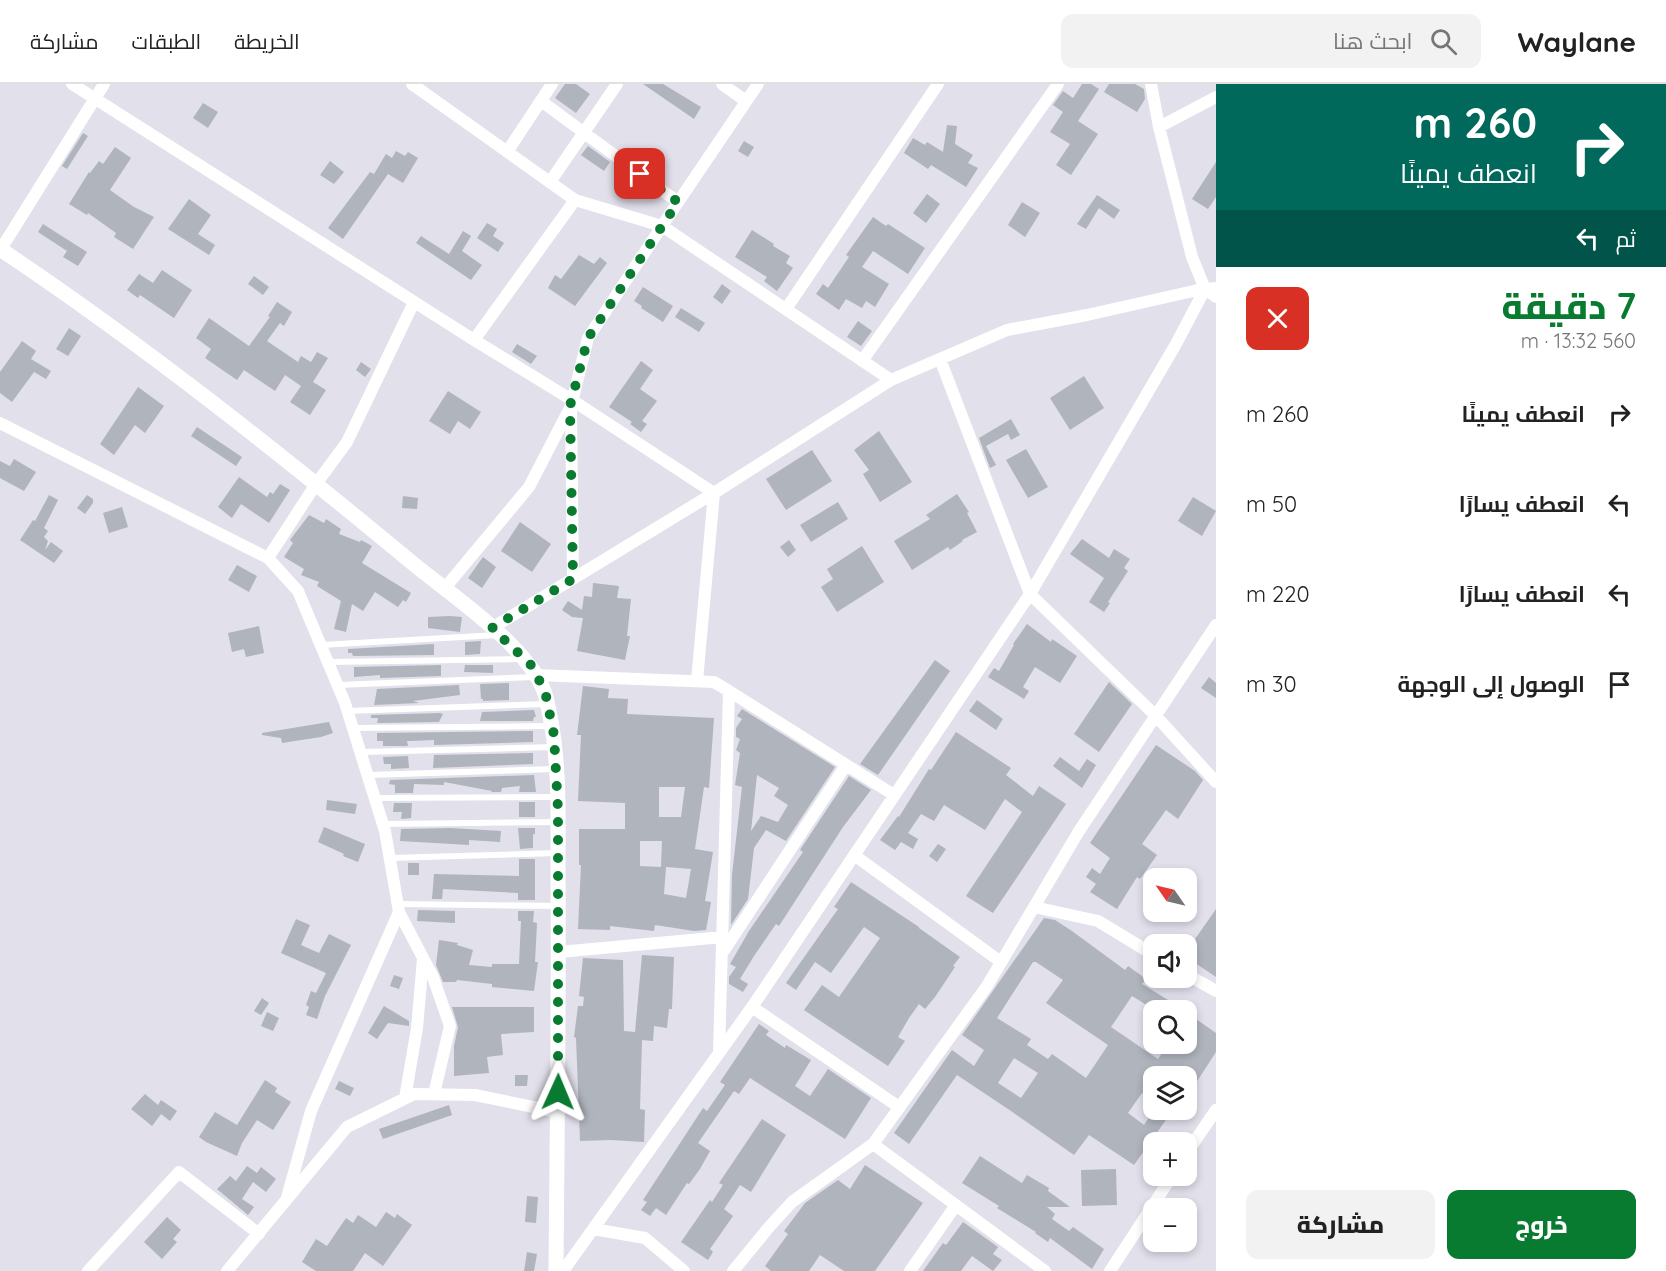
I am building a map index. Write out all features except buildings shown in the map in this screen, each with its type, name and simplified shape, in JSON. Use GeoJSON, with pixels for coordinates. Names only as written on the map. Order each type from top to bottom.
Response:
{"type":"FeatureCollection","features":[{"type":"Feature","properties":{"kind":"street"},"geometry":{"type":"LineString","coordinates":[[72,84],[714,494]]}},
{"type":"Feature","properties":{"kind":"street"},"geometry":{"type":"LineString","coordinates":[[104,84],[0,249],[86,307],[204,395],[316,484],[496,631],[531,665],[545,691],[555,747],[558,822],[556,1271]]}},
{"type":"Feature","properties":{"kind":"street"},"geometry":{"type":"LineString","coordinates":[[412,84],[574,200],[662,226],[891,380]]}},
{"type":"Feature","properties":{"kind":"street"},"geometry":{"type":"LineString","coordinates":[[549,182],[617,84]]}},
{"type":"Feature","properties":{"kind":"street"},"geometry":{"type":"LineString","coordinates":[[722,84],[746,101]]}},
{"type":"Feature","properties":{"kind":"street"},"geometry":{"type":"LineString","coordinates":[[444,589],[529,487],[571,403],[588,338],[758,84]]}},
{"type":"Feature","properties":{"kind":"street"},"geometry":{"type":"LineString","coordinates":[[786,309],[938,84]]}},
{"type":"Feature","properties":{"kind":"street"},"geometry":{"type":"LineString","coordinates":[[862,361],[1058,84]]}},
{"type":"Feature","properties":{"kind":"street"},"geometry":{"type":"LineString","coordinates":[[1151,84],[1159,127],[1192,256],[1216,297]]}},
{"type":"Feature","properties":{"kind":"street"},"geometry":{"type":"LineString","coordinates":[[507,152],[550,85]]}},
{"type":"Feature","properties":{"kind":"street"},"geometry":{"type":"LineString","coordinates":[[1159,127],[1216,97]]}},
{"type":"Feature","properties":{"kind":"street"},"geometry":{"type":"LineString","coordinates":[[541,101],[678,202]]}},
{"type":"Feature","properties":{"kind":"street"},"geometry":{"type":"LineString","coordinates":[[474,340],[574,200]]}},
{"type":"Feature","properties":{"kind":"street"},"geometry":{"type":"LineString","coordinates":[[496,631],[573,579],[714,494],[891,380],[1007,330],[1211,289]]}},
{"type":"Feature","properties":{"kind":"street"},"geometry":{"type":"LineString","coordinates":[[563,1271],[752,1007],[1030,594],[1176,344],[1211,289]]}},
{"type":"Feature","properties":{"kind":"street"},"geometry":{"type":"LineString","coordinates":[[268,558],[316,484],[347,442],[414,302]]}},
{"type":"Feature","properties":{"kind":"street"},"geometry":{"type":"LineString","coordinates":[[940,359],[1030,594],[1155,715],[1216,782]]}},
{"type":"Feature","properties":{"kind":"street"},"geometry":{"type":"LineString","coordinates":[[571,403],[573,579]]}},
{"type":"Feature","properties":{"kind":"street"},"geometry":{"type":"LineString","coordinates":[[0,423],[268,558],[298,591],[347,711],[360,752],[382,824],[398,908],[433,977],[450,1026],[434,1094]]}},
{"type":"Feature","properties":{"kind":"street"},"geometry":{"type":"LineString","coordinates":[[697,681],[714,494]]}},
{"type":"Feature","properties":{"kind":"street"},"geometry":{"type":"LineString","coordinates":[[733,1271],[792,1202],[873,1144],[987,986],[1079,831],[1216,625]]}},
{"type":"Feature","properties":{"kind":"street"},"geometry":{"type":"LineString","coordinates":[[537,676],[714,681],[894,795]]}},
{"type":"Feature","properties":{"kind":"street"},"geometry":{"type":"LineString","coordinates":[[719,1053],[729,691]]}},
{"type":"Feature","properties":{"kind":"street"},"geometry":{"type":"LineString","coordinates":[[722,953],[846,765]]}},
{"type":"Feature","properties":{"kind":"street"},"geometry":{"type":"LineString","coordinates":[[854,855],[1001,962]]}},
{"type":"Feature","properties":{"kind":"street"},"geometry":{"type":"LineString","coordinates":[[1034,907],[1098,921],[1143,948]]}},
{"type":"Feature","properties":{"kind":"street"},"geometry":{"type":"LineString","coordinates":[[286,1201],[311,1111],[398,908]]}},
{"type":"Feature","properties":{"kind":"street"},"geometry":{"type":"LineString","coordinates":[[559,952],[723,937]]}},
{"type":"Feature","properties":{"kind":"street"},"geometry":{"type":"LineString","coordinates":[[405,1098],[417,1028],[423,958]]}},
{"type":"Feature","properties":{"kind":"street"},"geometry":{"type":"LineString","coordinates":[[1197,980],[1216,991]]}},
{"type":"Feature","properties":{"kind":"street"},"geometry":{"type":"LineString","coordinates":[[752,1007],[899,1107]]}},
{"type":"Feature","properties":{"kind":"street"},"geometry":{"type":"LineString","coordinates":[[227,1271],[347,1127],[405,1098],[414,1094],[475,1095],[558,1112]]}},
{"type":"Feature","properties":{"kind":"street"},"geometry":{"type":"LineString","coordinates":[[1197,1138],[1216,1110]]}},
{"type":"Feature","properties":{"kind":"street"},"geometry":{"type":"LineString","coordinates":[[873,1144],[1045,1271]]}},
{"type":"Feature","properties":{"kind":"street"},"geometry":{"type":"LineString","coordinates":[[88,1271],[179,1172],[259,1234]]}},
{"type":"Feature","properties":{"kind":"street"},"geometry":{"type":"LineString","coordinates":[[1110,1271],[1165,1186]]}},
{"type":"Feature","properties":{"kind":"street"},"geometry":{"type":"LineString","coordinates":[[910,1271],[956,1205]]}},
{"type":"Feature","properties":{"kind":"street"},"geometry":{"type":"LineString","coordinates":[[593,1229],[645,1238],[684,1271]]}},
{"type":"Feature","properties":{"kind":"lane"},"geometry":{"type":"LineString","coordinates":[[321,645],[496,631]]}},
{"type":"Feature","properties":{"kind":"lane"},"geometry":{"type":"LineString","coordinates":[[328,662],[524,658]]}},
{"type":"Feature","properties":{"kind":"lane"},"geometry":{"type":"LineString","coordinates":[[337,686],[537,676]]}},
{"type":"Feature","properties":{"kind":"lane"},"geometry":{"type":"LineString","coordinates":[[347,711],[547,704]]}},
{"type":"Feature","properties":{"kind":"lane"},"geometry":{"type":"LineString","coordinates":[[352,728],[552,726]]}},
{"type":"Feature","properties":{"kind":"lane"},"geometry":{"type":"LineString","coordinates":[[360,752],[555,747]]}},
{"type":"Feature","properties":{"kind":"lane"},"geometry":{"type":"LineString","coordinates":[[367,775],[556,769]]}},
{"type":"Feature","properties":{"kind":"lane"},"geometry":{"type":"LineString","coordinates":[[374,798],[557,797]]}},
{"type":"Feature","properties":{"kind":"lane"},"geometry":{"type":"LineString","coordinates":[[382,824],[558,822]]}},
{"type":"Feature","properties":{"kind":"lane"},"geometry":{"type":"LineString","coordinates":[[389,858],[558,853]]}},
{"type":"Feature","properties":{"kind":"lane"},"geometry":{"type":"LineString","coordinates":[[398,908],[558,906]]}},
{"type":"Feature","properties":{"kind":"route"},"geometry":{"type":"LineString","coordinates":[[558,1092],[558,810],[554,735],[545,691],[531,665],[492,628],[573,579],[570,406],[588,338],[678,202],[640,174]]}}]}
